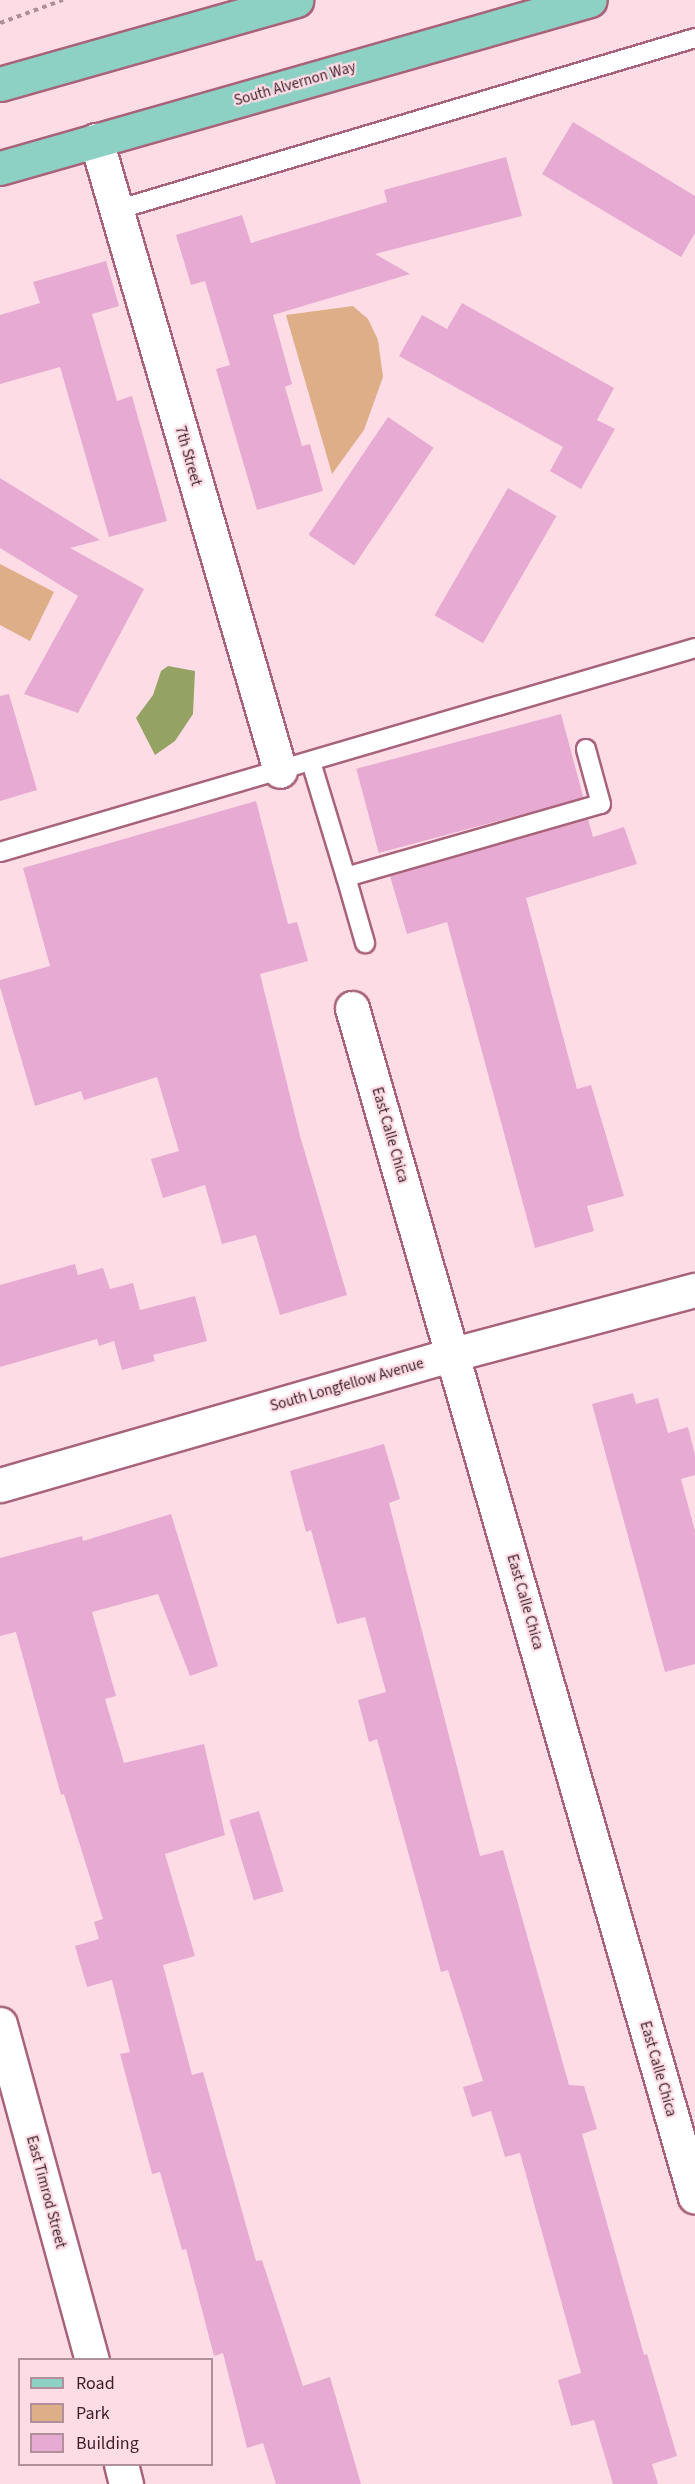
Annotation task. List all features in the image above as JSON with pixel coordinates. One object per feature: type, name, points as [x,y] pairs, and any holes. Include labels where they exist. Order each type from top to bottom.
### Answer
[{"type":"main road","points":[[0,84],[296,0]]},
{"type":"main road","name":"South Alvernon Way","points":[[0,168],[590,0]]},
{"type":"street","name":"7th Street","points":[[96,140],[280,771]]},
{"type":"street","name":"East Calle Chica","points":[[352,1008],[454,1354],[695,2197]]},
{"type":"street","name":"South Longfellow Avenue","points":[[0,1485],[454,1354],[695,1290]]},
{"type":"street","name":"East Timrod Street","points":[[0,2024],[91,2358]]},
{"type":"street","points":[[122,2466],[126,2484]]},
{"type":"lane","points":[[116,210],[695,38]]},
{"type":"lane","points":[[0,852],[695,648]]},
{"type":"lane","points":[[346,877],[601,804],[585,749]]},
{"type":"lane","points":[[311,762],[365,943]]},
{"type":"path","points":[[0,23],[63,0]]},
{"type":"green space","points":[[353,306],[368,319],[378,340],[383,377],[364,430],[332,474],[286,315]]},
{"type":"green space","points":[[0,564],[54,592],[30,641],[0,625]]},
{"type":"shaded area","points":[[168,666],[195,671],[193,714],[175,741],[155,755],[136,718],[153,695],[161,671]]},
{"type":"building","points":[[573,122],[695,196],[695,233],[681,257],[542,174]]},
{"type":"building","points":[[506,157],[522,216],[375,254],[410,274],[273,315],[292,384],[285,387],[302,446],[310,444],[323,491],[257,510],[216,369],[230,365],[205,281],[191,285],[176,235],[242,215],[251,243],[387,202],[384,190]]},
{"type":"building","points":[[106,261],[119,306],[92,314],[117,401],[132,396],[167,521],[109,537],[60,367],[0,384],[0,315],[40,303],[33,282]]},
{"type":"building","points":[[462,303],[614,388],[597,420],[615,429],[581,489],[550,471],[563,447],[399,356],[422,315],[447,329]]},
{"type":"building","points":[[388,417],[434,448],[354,565],[309,535]]},
{"type":"building","points":[[0,478],[100,540],[70,548],[144,589],[78,713],[24,694],[78,596],[0,548]]},
{"type":"building","points":[[508,488],[556,516],[483,643],[435,615]]},
{"type":"building","points":[[9,694],[37,790],[0,801],[0,696]]},
{"type":"building","points":[[561,714],[584,798],[379,853],[356,769]]},
{"type":"building","points":[[256,801],[288,924],[297,922],[308,961],[260,974],[300,1136],[347,1295],[280,1315],[256,1235],[222,1244],[205,1185],[163,1198],[151,1159],[179,1151],[157,1077],[84,1100],[81,1091],[35,1106],[0,987],[0,980],[50,966],[23,868]]},
{"type":"building","points":[[588,819],[593,837],[624,827],[637,864],[526,898],[577,1089],[591,1085],[624,1196],[587,1206],[594,1231],[535,1248],[447,922],[407,934],[390,876]]},
{"type":"building","points":[[75,1264],[78,1275],[103,1268],[110,1289],[133,1283],[140,1310],[195,1296],[207,1341],[153,1355],[155,1361],[122,1370],[114,1341],[99,1346],[97,1339],[0,1367],[0,1285]]},
{"type":"building","points":[[633,1393],[636,1404],[658,1398],[668,1433],[688,1427],[695,1455],[695,1475],[681,1479],[695,1531],[695,1664],[665,1672],[592,1404]]},
{"type":"building","points":[[384,1444],[400,1499],[389,1503],[480,1856],[503,1850],[569,2085],[584,2086],[597,2129],[582,2134],[644,2355],[647,2354],[677,2456],[652,2464],[658,2484],[613,2484],[594,2420],[571,2426],[558,2380],[581,2373],[520,2153],[505,2157],[491,2111],[472,2117],[463,2087],[483,2081],[448,1970],[441,1972],[377,1739],[369,1742],[358,1700],[386,1692],[365,1617],[337,1624],[311,1530],[306,1532],[290,1471]]},
{"type":"building","points":[[171,1514],[218,1666],[190,1676],[158,1594],[92,1612],[116,1696],[105,1699],[124,1763],[204,1744],[225,1835],[165,1854],[195,1956],[163,1965],[192,2075],[203,2072],[256,2261],[262,2260],[303,2386],[330,2377],[361,2484],[276,2484],[263,2443],[247,2448],[223,2353],[214,2356],[186,2249],[182,2250],[160,2172],[152,2174],[120,2054],[130,2052],[112,1980],[87,1987],[75,1946],[99,1939],[94,1922],[103,1919],[64,1794],[61,1795],[16,1632],[0,1636],[0,1558],[82,1536],[83,1541]]},
{"type":"building","points":[[259,1811],[284,1891],[254,1900],[229,1820]]}]
